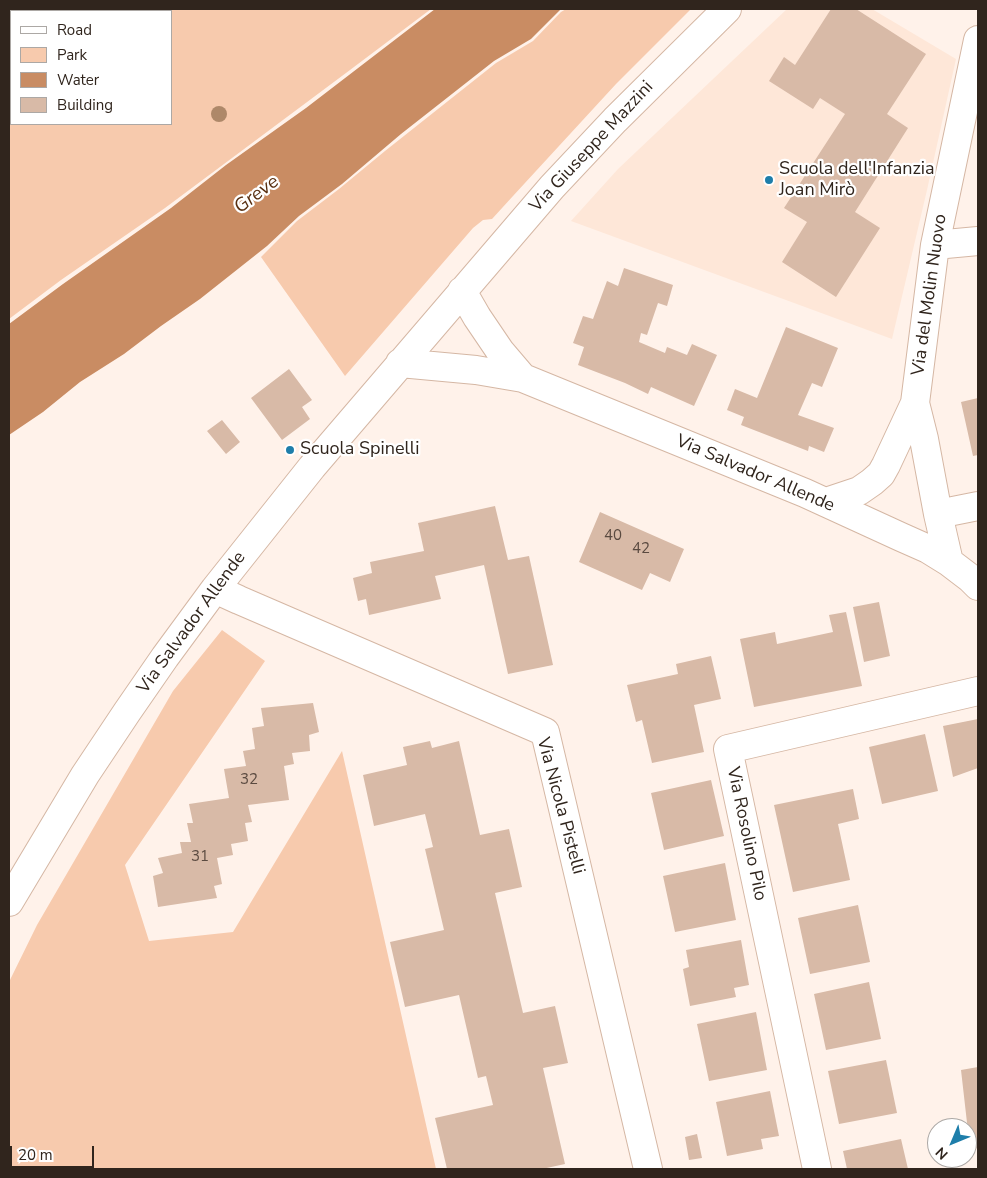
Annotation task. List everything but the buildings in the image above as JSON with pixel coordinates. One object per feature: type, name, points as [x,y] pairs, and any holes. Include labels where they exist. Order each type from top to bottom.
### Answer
[{"type":"street","name":"Via Giuseppe Mazzini","points":[[462,292],[552,187],[615,120],[727,9]]},
{"type":"street","name":"Via del Molin Nuovo","points":[[826,502],[859,491],[880,474],[886,466],[915,403],[935,245],[978,40]]},
{"type":"street","points":[[935,245],[978,241]]},
{"type":"street","name":"Via Salvador Allende","points":[[9,902],[86,775],[127,712],[215,589],[312,467],[462,292],[500,351],[523,378]]},
{"type":"street","name":"Via Salvador Allende","points":[[400,363],[476,370],[523,378],[826,502],[928,550],[948,562],[978,586]]},
{"type":"street","name":"Via del Molin Nuovo","points":[[915,403],[948,562]]},
{"type":"street","points":[[938,514],[978,506]]},
{"type":"street","name":"Via Nicola Pistelli","points":[[215,589],[544,732],[648,1169]]},
{"type":"street","name":"Via Rosolino Pilo","points":[[817,1169],[728,749],[978,691]]},
{"type":"shaded area","name":"Scuola dell'Infanzia Joan Mirò","points":[[787,9],[872,9],[956,59],[892,339],[571,221],[618,169]]},
{"type":"green space","points":[[9,9],[431,9],[165,208],[61,280],[9,319]]},
{"type":"green space","points":[[566,9],[691,9],[616,84],[492,219],[483,220],[473,228],[345,376],[261,257],[297,221],[496,63],[533,41]]},
{"type":"green space","points":[[222,630],[265,661],[125,865],[149,941],[233,932],[342,751],[436,1169],[35,1169],[33,1166],[9,1169],[9,982],[37,925],[173,691]]},
{"type":"water","name":"Greve","points":[[435,9],[561,9],[531,39],[494,61],[401,134],[342,184],[299,216],[267,246],[200,299],[124,354],[80,382],[43,412],[9,435],[9,324],[171,208]]},
{"type":"place","name":"Scuola dell'Infanzia Joan Mirò","points":[[769,180]]},
{"type":"place","name":"Scuola Spinelli","points":[[290,450]]}]
